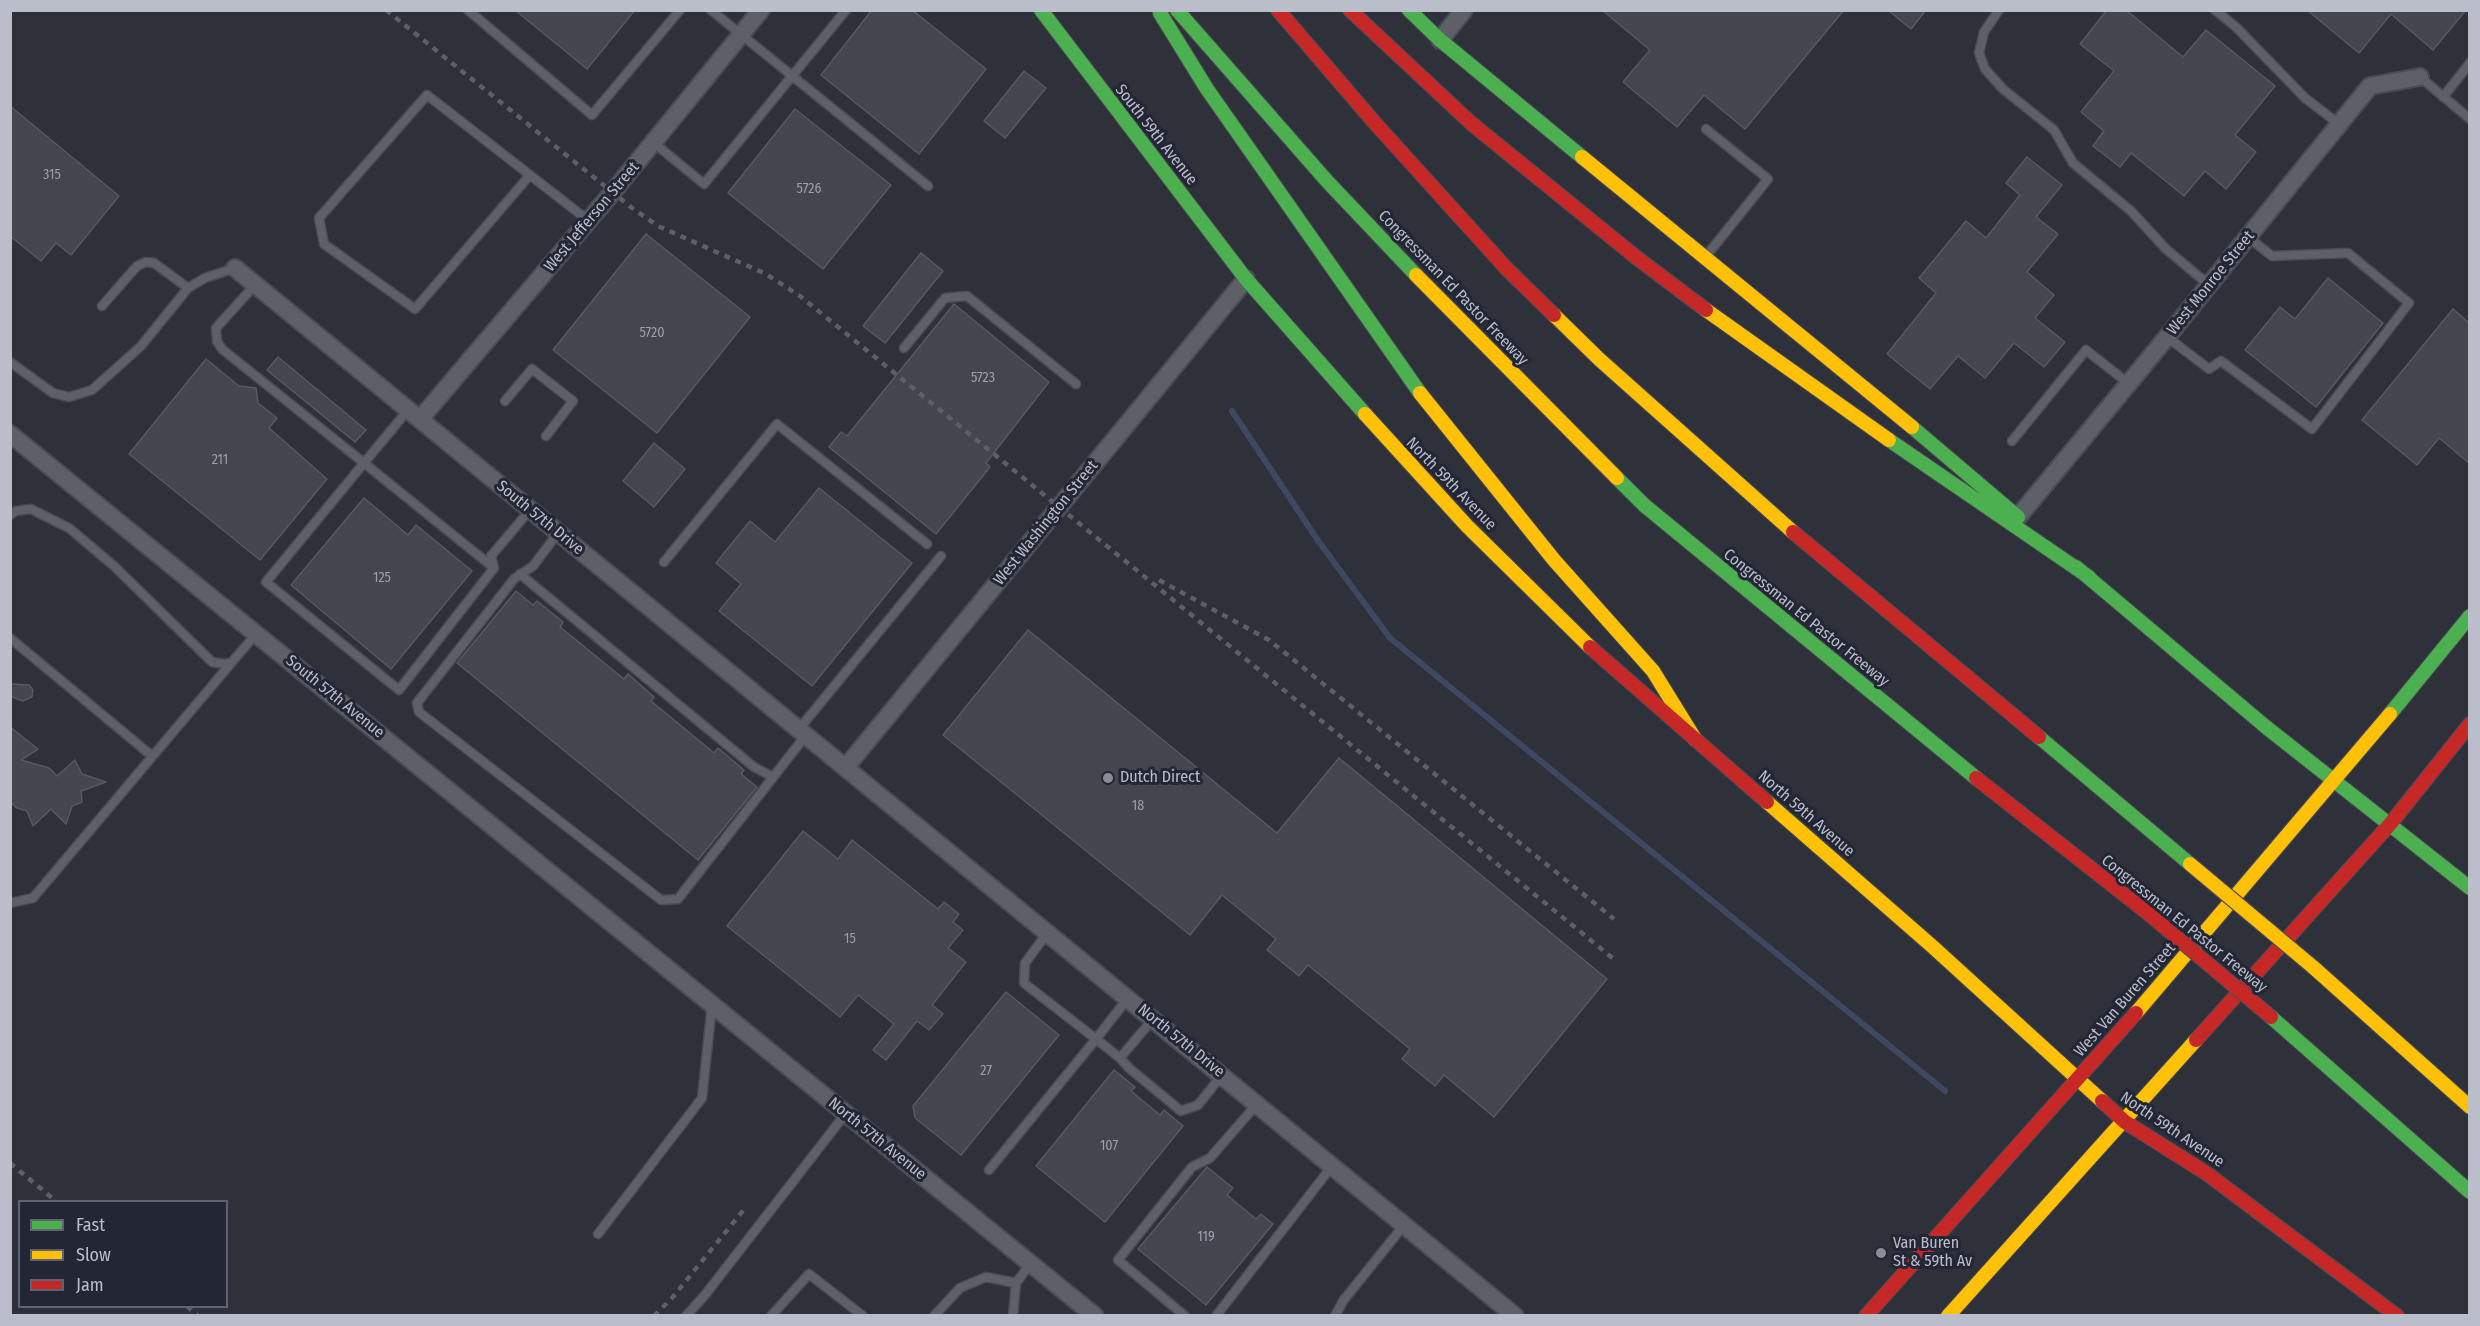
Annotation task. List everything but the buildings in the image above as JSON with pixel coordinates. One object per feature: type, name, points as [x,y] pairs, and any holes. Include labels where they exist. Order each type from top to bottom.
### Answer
[{"type":"main road","name":"South 59th Avenue","points":[[1041,10],[1246,279]]},
{"type":"main road","points":[[1159,10],[1207,89],[1412,382],[1547,552],[1653,671],[1695,739]]},
{"type":"main road","name":"Congressman Ed Pastor Freeway","points":[[1178,10],[1326,180],[1460,321],[1644,505],[1947,756],[2149,914],[2271,1017],[2469,1192]]},
{"type":"main road","points":[[1278,10],[1374,122],[1506,268],[1599,359],[1794,533],[2313,967],[2469,1107]]},
{"type":"main road","points":[[1350,10],[1472,124],[1637,258],[1955,487],[2089,577]]},
{"type":"main road","points":[[1408,10],[1440,40],[1973,477],[2266,727],[2391,823],[2469,888]]},
{"type":"main road","name":"North 59th Avenue","points":[[1246,279],[1396,450],[1467,526],[1580,638],[1933,947],[2125,1122],[2206,1173],[2397,1316]]},
{"type":"main road","name":"West Van Buren Street","points":[[1866,1316],[2078,1080],[2337,781],[2469,616]]},
{"type":"main road","points":[[1948,1316],[2125,1122],[2391,823],[2469,724]]},
{"type":"street","name":"West Jefferson Street","points":[[414,414],[589,221],[761,10]]},
{"type":"street","points":[[1440,40],[1464,10]]},
{"type":"street","name":"West Monroe Street","points":[[2018,517],[2168,337],[2370,86],[2420,77]]},
{"type":"street","name":"South 57th Drive","points":[[235,268],[846,767]]},
{"type":"street","name":"West Washington Street","points":[[846,767],[1246,279]]},
{"type":"street","name":"South 57th Avenue","points":[[12,438],[257,634],[658,961]]},
{"type":"street","name":"North 57th Drive","points":[[846,767],[1515,1316]]},
{"type":"street","name":"North 57th Avenue","points":[[658,961],[1095,1316]]},
{"type":"lane","points":[[468,10],[592,115],[680,10]]},
{"type":"lane","points":[[711,10],[928,186]]},
{"type":"lane","points":[[654,144],[704,184],[846,10]]},
{"type":"lane","points":[[1999,10],[1984,32],[1979,53],[1985,69],[2003,89],[2054,130],[2073,163],[2131,211],[2166,249],[2209,285]]},
{"type":"lane","points":[[2215,10],[2236,27],[2305,98],[2339,124]]},
{"type":"lane","points":[[2444,97],[2469,63]]},
{"type":"lane","points":[[2420,77],[2469,119]]},
{"type":"lane","points":[[530,175],[415,309],[324,244],[319,218],[427,95],[530,175],[589,221]]},
{"type":"lane","points":[[1705,258],[1768,179],[1706,129]]},
{"type":"lane","points":[[2168,337],[2209,369],[2221,361],[2312,429],[2409,303],[2348,253],[2272,255],[2248,237]]},
{"type":"lane","points":[[102,306],[137,266],[146,262],[154,263],[188,288]]},
{"type":"lane","points":[[10,362],[53,393],[69,397],[92,390],[141,346],[188,288],[205,278],[235,268]]},
{"type":"lane","points":[[255,285],[216,328],[217,341],[494,568]]},
{"type":"lane","points":[[904,348],[945,298],[967,296],[1076,384]]},
{"type":"lane","points":[[2012,441],[2086,350],[2128,383]]},
{"type":"lane","points":[[505,401],[532,369],[573,401],[546,436]]},
{"type":"lane","points":[[414,414],[364,463],[266,582],[399,690],[494,568]]},
{"type":"lane","points":[[664,562],[777,424],[927,544]]},
{"type":"lane","points":[[10,515],[16,511],[31,509],[69,528],[172,620],[212,662],[225,664],[232,662]]},
{"type":"lane","points":[[494,568],[491,556],[530,510]]},
{"type":"lane","points":[[558,533],[533,566],[514,579],[417,703],[419,712],[661,900],[678,899],[773,777],[803,732],[941,556]]},
{"type":"lane","points":[[520,574],[754,767],[773,777]]},
{"type":"lane","points":[[10,903],[33,898],[257,634]]},
{"type":"lane","points":[[10,638],[152,756]]},
{"type":"lane","points":[[1048,932],[1025,963],[1024,983],[1120,1058],[1181,1111],[1198,1105],[1222,1075]]},
{"type":"lane","points":[[989,1170],[1128,998]]},
{"type":"lane","points":[[598,1234],[702,1098],[712,1004]]},
{"type":"lane","points":[[1120,1058],[1153,1018]]},
{"type":"lane","points":[[1185,1316],[1118,1260],[1192,1167],[1210,1158],[1257,1104]]},
{"type":"lane","points":[[686,1316],[705,1295],[846,1113]]},
{"type":"lane","points":[[1216,1316],[1332,1166]]},
{"type":"lane","points":[[1335,1316],[1343,1301],[1404,1225]]},
{"type":"lane","points":[[1013,1316],[1016,1283],[1031,1263]]},
{"type":"lane","points":[[771,1316],[809,1274],[863,1316]]},
{"type":"lane","points":[[934,1316],[960,1288],[986,1277],[1016,1283]]},
{"type":"waterway","points":[[1232,411],[1319,542],[1390,638],[1945,1091]]},
{"type":"railway","points":[[386,10],[632,208],[658,226],[766,274],[800,296],[1615,960]]},
{"type":"railway","points":[[1159,580],[1269,640],[1614,919]]},
{"type":"railway","points":[[10,1163],[55,1200]]},
{"type":"railway","points":[[654,1316],[672,1298],[746,1207]]},
{"type":"railway","points":[[189,1308],[198,1316]]},
{"type":"traffic: fast","points":[[1041,10],[1246,279],[1365,414]]},
{"type":"traffic: fast","points":[[1177,10],[1326,180],[1416,275]]},
{"type":"traffic: fast","points":[[1409,10],[1440,40],[1582,157]]},
{"type":"traffic: fast","points":[[1160,13],[1207,89],[1420,393]]},
{"type":"traffic: fast","points":[[1912,427],[2018,517]]},
{"type":"traffic: fast","points":[[1889,440],[2089,577]]},
{"type":"traffic: fast","points":[[1617,478],[1644,505],[1976,778]]},
{"type":"traffic: fast","points":[[2076,567],[2266,727],[2470,888]]},
{"type":"traffic: fast","points":[[2390,714],[2470,616]]},
{"type":"traffic: fast","points":[[2039,737],[2190,864]]},
{"type":"traffic: fast","points":[[2271,1017],[2470,1192]]},
{"type":"traffic: slow","points":[[1582,157],[1912,427]]},
{"type":"traffic: slow","points":[[1416,275],[1617,478]]},
{"type":"traffic: slow","points":[[1706,310],[1889,440]]},
{"type":"traffic: slow","points":[[1554,315],[1599,359],[1793,532]]},
{"type":"traffic: slow","points":[[1420,393],[1554,560],[1653,671],[1695,739]]},
{"type":"traffic: slow","points":[[1365,414],[1467,526],[1590,647]]},
{"type":"traffic: slow","points":[[2136,1013],[2390,714]]},
{"type":"traffic: slow","points":[[1767,802],[1933,947],[2102,1101]]},
{"type":"traffic: slow","points":[[2190,864],[2313,967]]},
{"type":"traffic: slow","points":[[2313,967],[2470,1107]]},
{"type":"traffic: slow","points":[[1948,1316],[2196,1040]]},
{"type":"traffic: jam","points":[[1278,10],[1374,122],[1506,268],[1554,315]]},
{"type":"traffic: jam","points":[[1350,10],[1472,124],[1637,258],[1706,310]]},
{"type":"traffic: jam","points":[[1793,532],[2039,737]]},
{"type":"traffic: jam","points":[[1590,647],[1767,802]]},
{"type":"traffic: jam","points":[[2196,1040],[2391,823],[2470,724]]},
{"type":"traffic: jam","points":[[1976,778],[2149,914]]},
{"type":"traffic: jam","points":[[2149,914],[2271,1017]]},
{"type":"traffic: jam","points":[[1866,1316],[2136,1013]]},
{"type":"traffic: jam","points":[[2102,1101],[2125,1122],[2206,1173],[2397,1316]]},
{"type":"place","name":"Dutch Direct","points":[[1108,778]]},
{"type":"place","name":"Van Buren St & 59th Av","points":[[1881,1253]]}]
